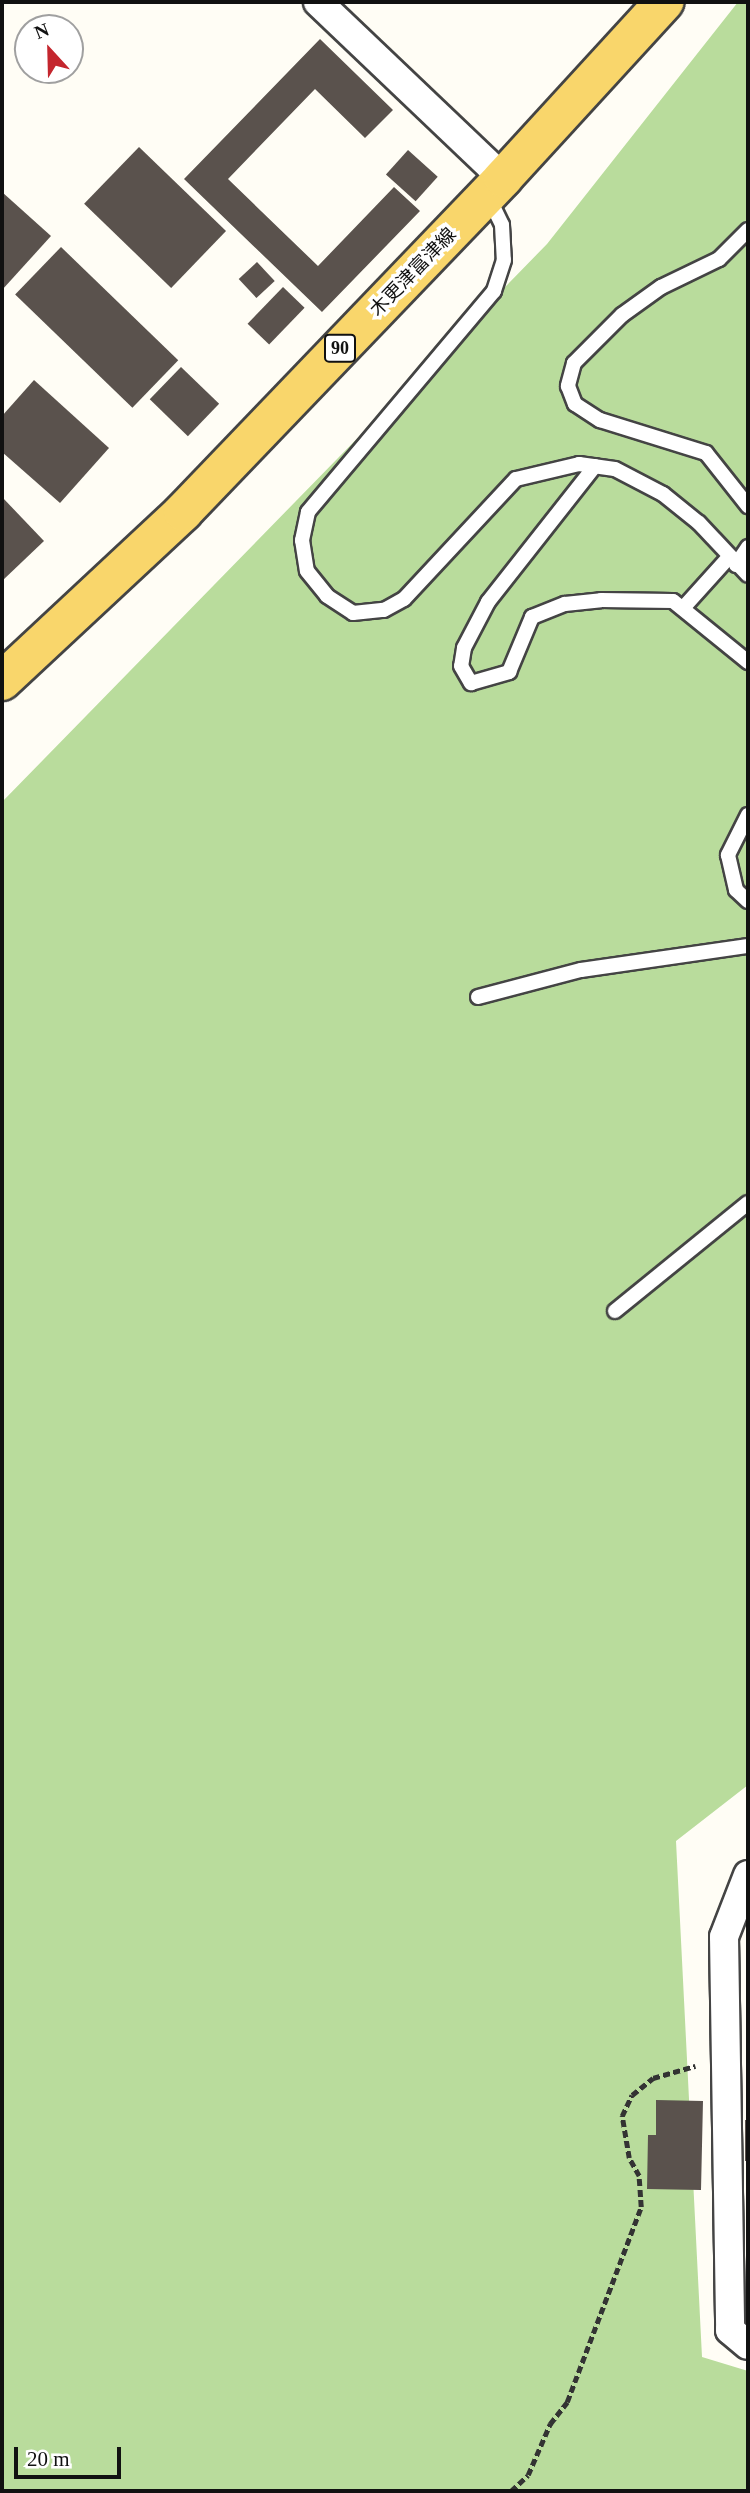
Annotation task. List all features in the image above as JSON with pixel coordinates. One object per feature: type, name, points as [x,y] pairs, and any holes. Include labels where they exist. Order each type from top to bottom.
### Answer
[{"type":"main road","name":"木更津富津線","points":[[2,681],[183,512],[495,186],[664,2]]},
{"type":"street","points":[[318,2],[495,186]]},
{"type":"street","points":[[748,1875],[724,1937],[726,2056],[738,2184],[730,2330],[748,2345]]},
{"type":"lane","points":[[495,186],[502,225],[504,261],[494,291],[308,512],[302,540],[307,571],[327,596],[353,613],[384,610],[404,599],[516,479],[547,468],[595,466],[615,469],[663,494],[699,523],[748,575]]},
{"type":"lane","points":[[748,230],[719,259],[661,287],[622,315],[574,363],[568,386],[575,404],[610,425],[706,453],[748,506]]},
{"type":"lane","points":[[595,466],[488,602],[464,648],[461,666],[465,676],[471,683],[509,672],[517,662],[532,617],[565,604],[645,599],[673,601],[684,607],[748,662]]},
{"type":"lane","points":[[684,607],[748,547]]},
{"type":"lane","points":[[748,815],[728,855],[736,890],[748,901]]},
{"type":"lane","points":[[478,997],[581,971],[748,946]]},
{"type":"lane","points":[[615,1311],[748,1203]]},
{"type":"path","points":[[511,2491],[528,2475],[550,2424],[566,2402],[640,2207],[639,2176],[624,2137],[622,2116],[632,2095],[653,2078],[726,2056]]},
{"type":"green space","points":[[738,2],[748,2],[748,1785],[676,1841],[702,2357],[748,2371],[748,2491],[2,2491],[2,802],[547,244]]},
{"type":"building","points":[[320,39],[393,110],[365,138],[315,89],[228,179],[318,266],[394,187],[420,211],[322,312],[184,179]]},
{"type":"building","points":[[139,147],[226,231],[171,288],[84,204]]},
{"type":"building","points":[[408,150],[438,177],[416,201],[386,175]]},
{"type":"building","points":[[2,192],[51,236],[2,290]]},
{"type":"building","points":[[61,247],[178,360],[132,408],[15,294]]},
{"type":"building","points":[[257,262],[275,281],[256,298],[239,279]]},
{"type":"building","points":[[283,287],[305,308],[269,345],[248,324]]},
{"type":"building","points":[[181,367],[219,404],[188,436],[150,399]]},
{"type":"building","points":[[34,380],[109,448],[60,503],[2,452],[2,416]]},
{"type":"building","points":[[2,497],[44,541],[2,581]]},
{"type":"building","points":[[656,2100],[703,2101],[701,2190],[647,2189],[648,2135],[656,2135]]},
{"type":"building","points":[[745,2120],[748,2120],[748,2161],[745,2161]]}]
